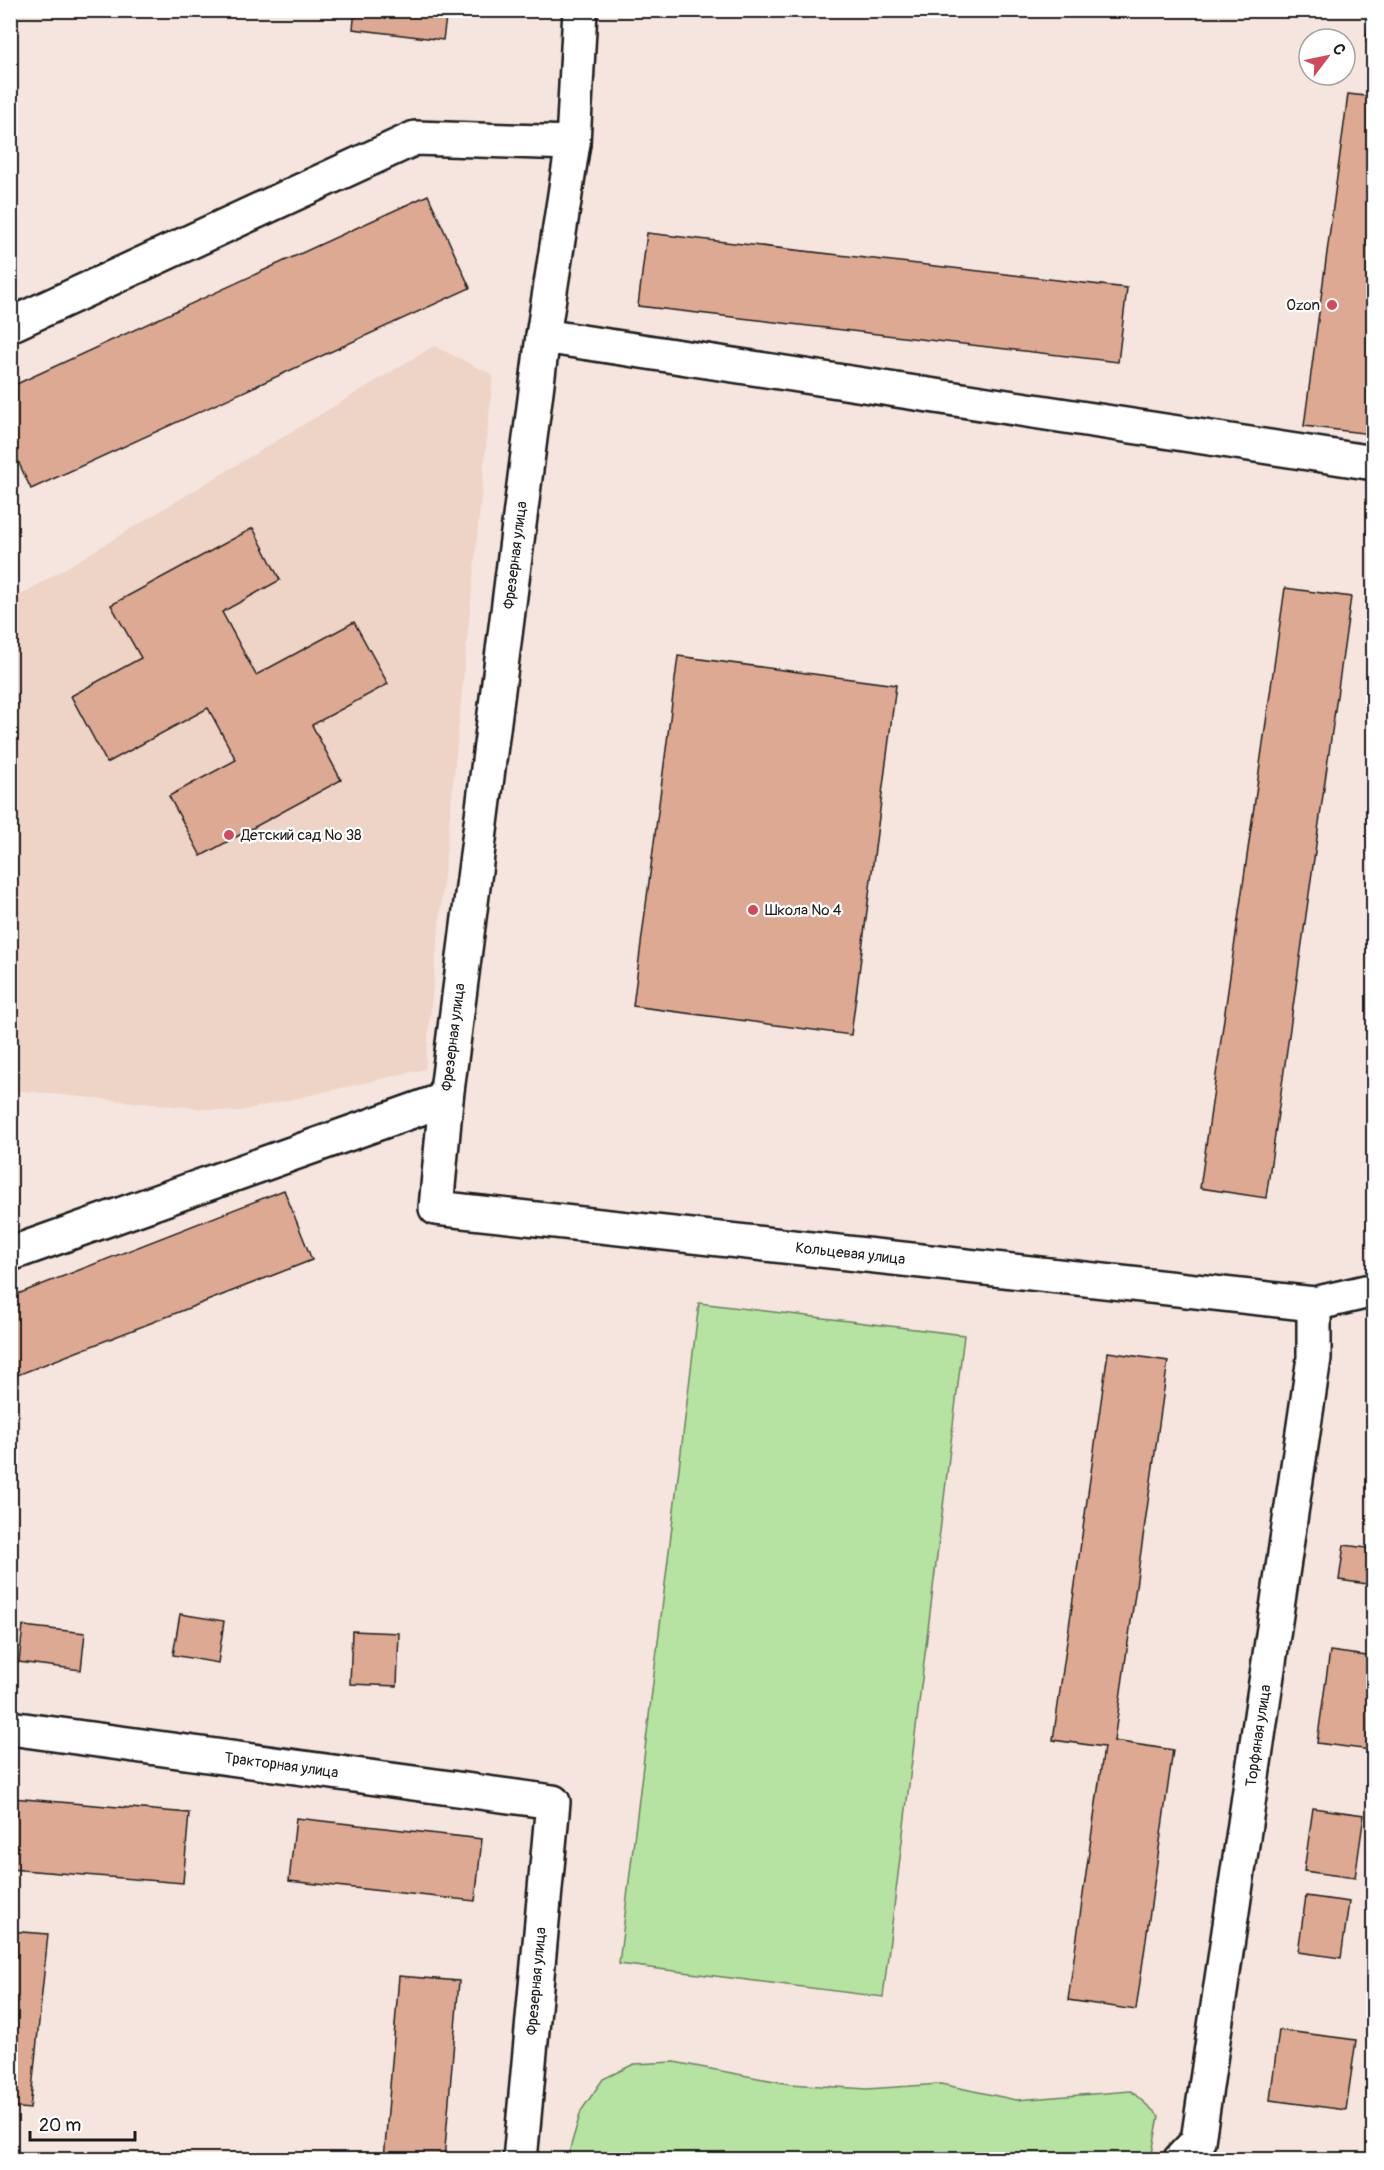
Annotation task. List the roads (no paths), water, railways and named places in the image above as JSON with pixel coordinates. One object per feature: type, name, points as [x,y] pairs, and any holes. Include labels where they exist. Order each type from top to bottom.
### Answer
[{"type":"street","name":"Фрезерная улица","points":[[446,1099],[543,336],[573,143],[580,10]]},
{"type":"street","points":[[10,325],[415,138],[573,143]]},
{"type":"street","points":[[543,336],[1374,463]]},
{"type":"street","points":[[10,1254],[446,1099]]},
{"type":"street","name":"Кольцевая улица","points":[[446,1099],[436,1208],[1314,1304],[1374,1290]]},
{"type":"street","name":"Торфяная улица","points":[[1180,2160],[1198,2141],[1312,1370],[1314,1304]]},
{"type":"street","name":"Тракторная улица","points":[[10,1728],[552,1802]]},
{"type":"street","name":"Фрезерная улица","points":[[520,2160],[552,1802]]},
{"type":"place","name":"Ozon","points":[[1332,305]]},
{"type":"place","name":"Детский сад № 38","points":[[229,835]]},
{"type":"place","name":"Школа № 4","points":[[753,910]]}]
